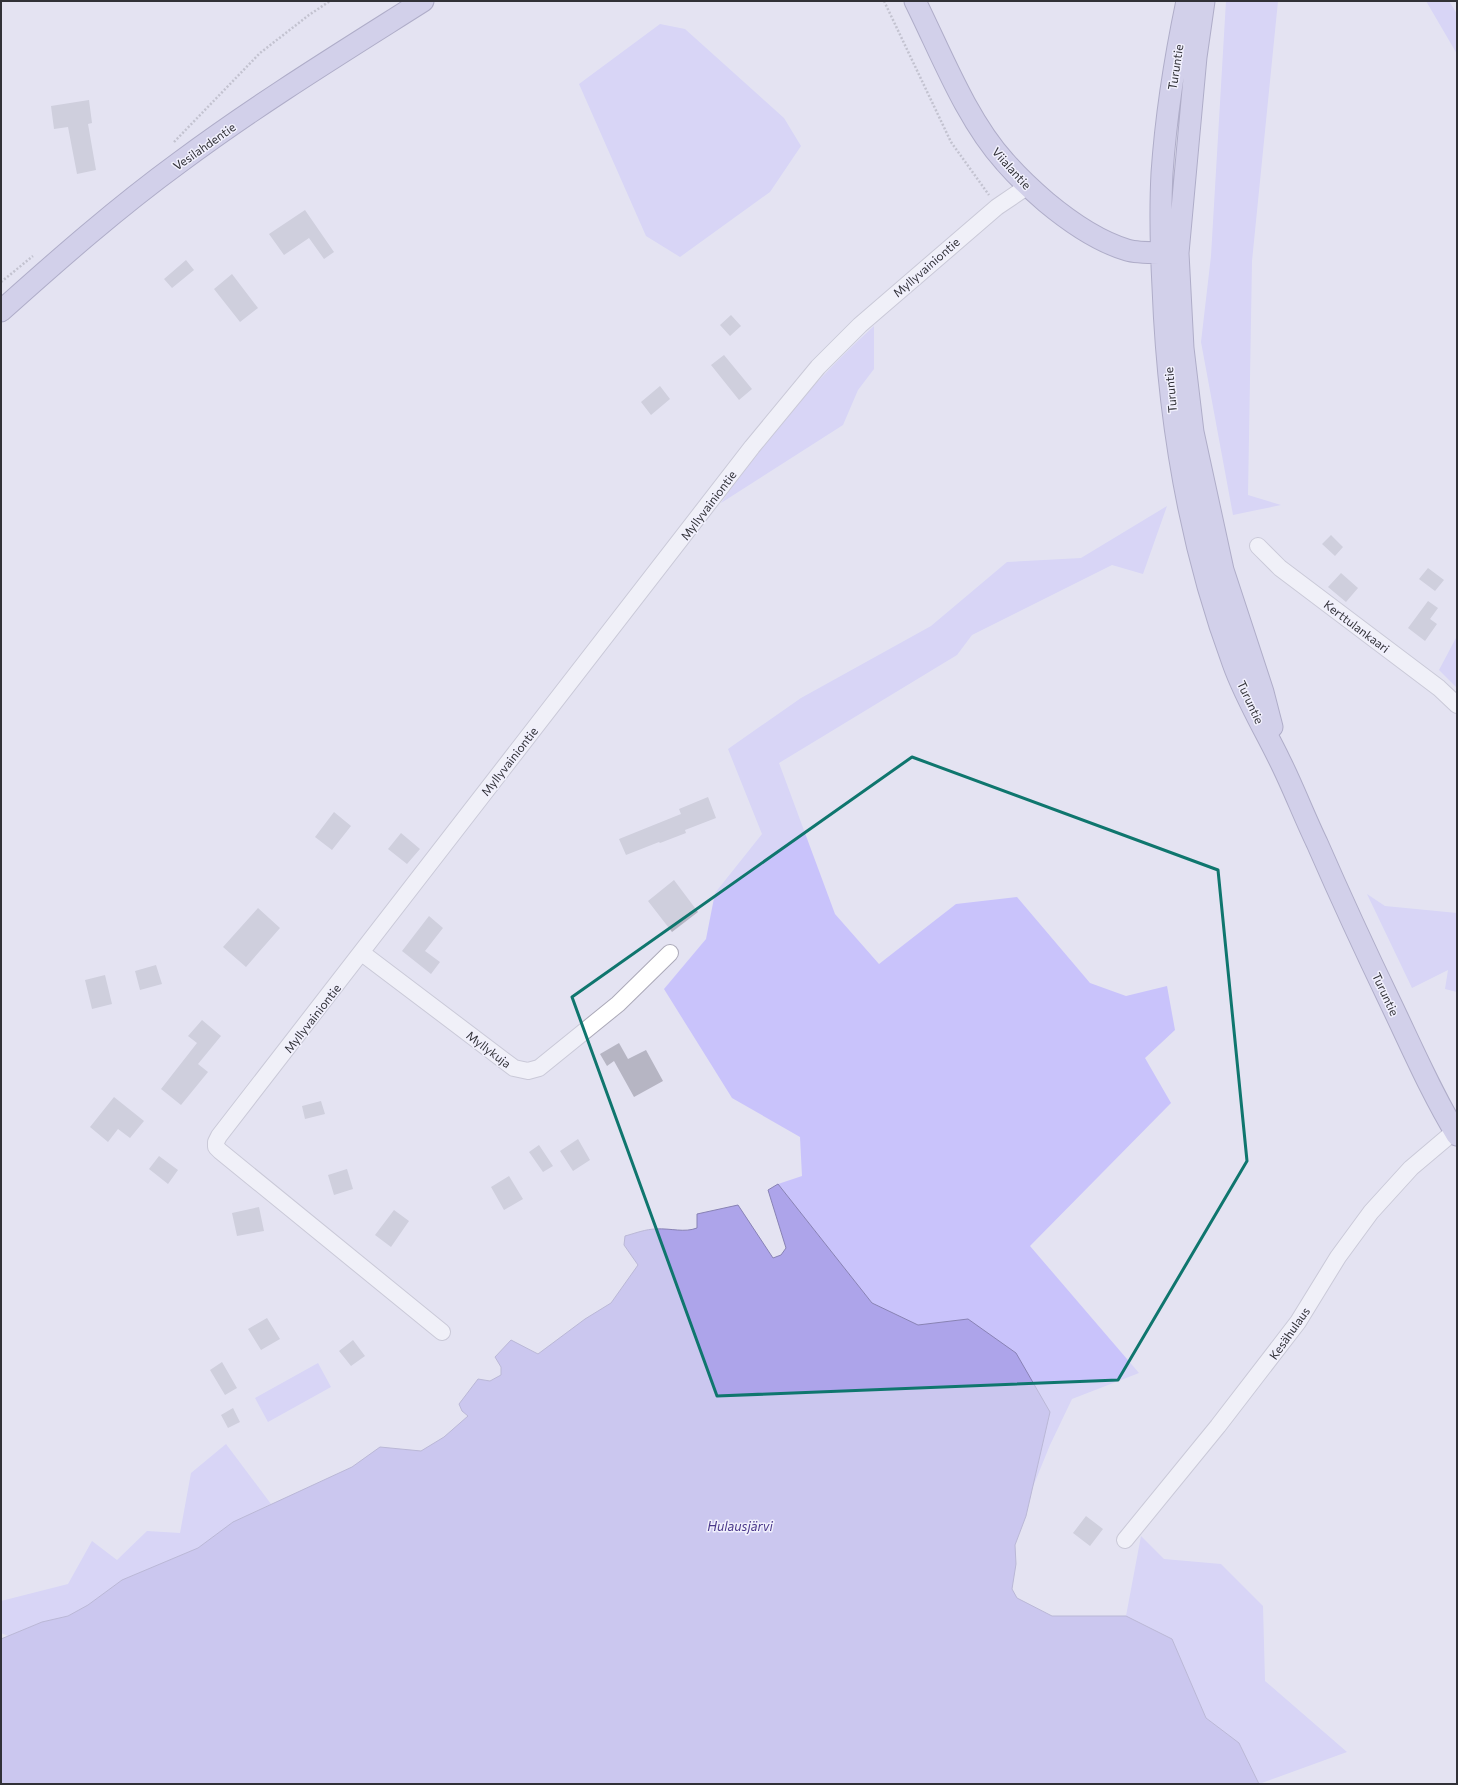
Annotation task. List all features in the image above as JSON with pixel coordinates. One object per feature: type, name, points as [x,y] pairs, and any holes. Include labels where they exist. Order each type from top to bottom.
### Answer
[{"type":"main road","name":"Vesilahdentie","points":[[1,311],[70,250],[180,162],[306,75],[423,1]]},
{"type":"main road","name":"Viialantie","points":[[915,1],[965,103],[987,139],[1004,162],[1028,186],[1074,225],[1098,237],[1128,250],[1170,252]]},
{"type":"main road","name":"Turuntie","points":[[1170,252],[1162,173],[1173,74],[1188,1]]},
{"type":"main road","name":"Turuntie","points":[[1204,1],[1170,252],[1165,336],[1173,423],[1184,493],[1194,536],[1233,665],[1281,762],[1340,895],[1426,1080],[1456,1132]]},
{"type":"street","name":"Myllyvainiontie","points":[[442,1332],[242,1171],[216,1147],[216,1142],[219,1136],[752,447],[818,367],[860,325],[997,207],[1028,186]]},
{"type":"street","name":"Kerttulankaari","points":[[1258,546],[1280,568],[1439,688],[1457,705]]},
{"type":"street","name":"Myllykuja","points":[[362,953],[514,1068],[528,1072],[539,1068],[618,1004],[670,953]]},
{"type":"street","name":"Kesähulaus","points":[[1125,1540],[1218,1426],[1298,1322],[1338,1257],[1371,1212],[1411,1168],[1456,1132]]},
{"type":"path","points":[[168,147],[180,137],[231,81],[260,53],[309,15],[330,1]]},
{"type":"path","points":[[884,1],[951,142],[997,207]]},
{"type":"path","points":[[1,282],[38,252]]},
{"type":"highlighted area","points":[[912,757],[1218,870],[1247,1161],[1118,1380],[717,1396],[572,997]]},
{"type":"shaded area","points":[[1226,1],[1278,1],[1252,261],[1248,495],[1281,505],[1233,515],[1201,342],[1211,256]]},
{"type":"shaded area","points":[[1426,1],[1449,1],[1457,14],[1457,54]]},
{"type":"shaded area","points":[[660,24],[685,29],[784,118],[801,146],[770,192],[680,257],[646,236],[579,84]]},
{"type":"shaded area","points":[[874,326],[874,369],[858,390],[843,425],[721,503],[738,478],[792,410],[852,346]]},
{"type":"shaded area","points":[[1167,506],[1143,574],[1112,565],[972,635],[957,655],[779,763],[835,914],[879,964],[956,904],[1017,897],[1090,983],[1126,996],[1167,986],[1175,1030],[1145,1058],[1171,1103],[1030,1246],[1139,1373],[1072,1399],[1050,1445],[1030,1494],[1050,1412],[968,1319],[918,1325],[872,1303],[778,1184],[802,1176],[800,1137],[732,1098],[664,989],[706,939],[715,893],[762,834],[728,749],[801,698],[931,626],[1007,562],[1081,558]]},
{"type":"shaded area","points":[[1457,636],[1457,688],[1439,670]]},
{"type":"shaded area","points":[[1367,894],[1385,906],[1457,913],[1457,992],[1445,989],[1448,970],[1412,988]]},
{"type":"shaded area","points":[[318,1363],[331,1387],[268,1422],[255,1398]]},
{"type":"shaded area","points":[[226,1444],[271,1504],[233,1522],[198,1548],[122,1580],[88,1605],[68,1616],[42,1622],[8,1636],[1,1633],[1,1601],[68,1584],[92,1541],[117,1560],[147,1531],[180,1533],[191,1473]]},
{"type":"shaded area","points":[[1141,1536],[1164,1559],[1221,1564],[1263,1606],[1265,1681],[1347,1752],[1259,1784],[1239,1743],[1206,1718],[1172,1639],[1126,1616]]},
{"type":"water","name":"Hulausjärvi","points":[[778,1184],[872,1303],[918,1325],[968,1319],[1016,1353],[1050,1412],[1026,1516],[1015,1545],[1016,1564],[1012,1589],[1017,1598],[1052,1616],[1126,1616],[1172,1639],[1206,1718],[1239,1743],[1259,1784],[1,1784],[1,1639],[42,1622],[68,1616],[88,1605],[122,1580],[198,1548],[233,1522],[352,1467],[380,1447],[421,1451],[444,1437],[468,1416],[462,1411],[459,1404],[478,1379],[490,1381],[501,1375],[501,1367],[495,1357],[511,1340],[538,1354],[585,1319],[611,1303],[638,1265],[624,1245],[625,1236],[652,1229],[682,1230],[697,1228],[697,1214],[738,1205],[773,1258],[781,1255],[786,1248],[768,1190]]},
{"type":"building","points":[[89,100],[92,123],[88,124],[96,170],[77,174],[68,127],[54,129],[51,106]]},
{"type":"building","points":[[305,210],[334,252],[324,259],[309,238],[284,255],[269,234]]},
{"type":"building","points":[[186,260],[194,270],[172,288],[164,279]]},
{"type":"building","points":[[232,274],[258,308],[240,322],[214,289]]},
{"type":"building","points":[[731,315],[741,326],[730,336],[720,325]]},
{"type":"building","points":[[724,355],[752,389],[739,400],[711,365]]},
{"type":"building","points":[[660,386],[670,399],[651,415],[641,402]]},
{"type":"building","points":[[1331,535],[1343,547],[1335,556],[1322,544]]},
{"type":"building","points":[[1428,568],[1444,580],[1435,591],[1419,579]]},
{"type":"building","points":[[1341,573],[1358,588],[1346,602],[1328,587]]},
{"type":"building","points":[[1428,601],[1438,608],[1430,619],[1437,624],[1425,641],[1408,628]]},
{"type":"building","points":[[708,797],[716,818],[685,830],[686,833],[626,855],[619,839],[681,814],[679,809]]},
{"type":"building","points":[[334,812],[351,826],[332,850],[315,837]]},
{"type":"building","points":[[401,833],[420,849],[407,864],[388,849]]},
{"type":"building","points":[[674,880],[698,912],[672,932],[648,901]]},
{"type":"building","points":[[258,908],[280,928],[246,967],[223,947]]},
{"type":"building","points":[[429,916],[443,928],[425,951],[440,962],[431,974],[402,951]]},
{"type":"building","points":[[156,965],[162,984],[140,990],[135,971]]},
{"type":"building","points":[[105,975],[112,1004],[92,1009],[85,980]]},
{"type":"building","points":[[202,1020],[221,1036],[198,1064],[208,1072],[181,1105],[161,1089],[197,1043],[188,1036]]},
{"type":"building","points":[[619,1043],[628,1059],[646,1050],[663,1081],[634,1097],[614,1061],[607,1066],[600,1054]]},
{"type":"building","points":[[114,1097],[144,1121],[130,1138],[118,1129],[108,1142],[90,1127]]},
{"type":"building","points":[[321,1101],[325,1114],[305,1119],[302,1106]]},
{"type":"building","points":[[578,1139],[590,1160],[573,1171],[560,1151]]},
{"type":"building","points":[[539,1145],[553,1166],[543,1172],[529,1152]]},
{"type":"building","points":[[159,1156],[178,1170],[168,1184],[149,1169]]},
{"type":"building","points":[[347,1169],[353,1189],[334,1195],[328,1175]]},
{"type":"building","points":[[509,1176],[523,1199],[504,1210],[491,1187]]},
{"type":"building","points":[[259,1207],[264,1231],[237,1236],[232,1213]]},
{"type":"building","points":[[394,1210],[409,1221],[391,1247],[375,1235]]},
{"type":"building","points":[[267,1318],[280,1339],[261,1350],[248,1329]]},
{"type":"building","points":[[353,1340],[365,1356],[351,1366],[339,1351]]},
{"type":"building","points":[[222,1362],[237,1388],[225,1395],[210,1370]]},
{"type":"building","points":[[233,1408],[240,1422],[228,1428],[221,1415]]},
{"type":"building","points":[[1086,1516],[1103,1529],[1090,1546],[1073,1533]]}]
